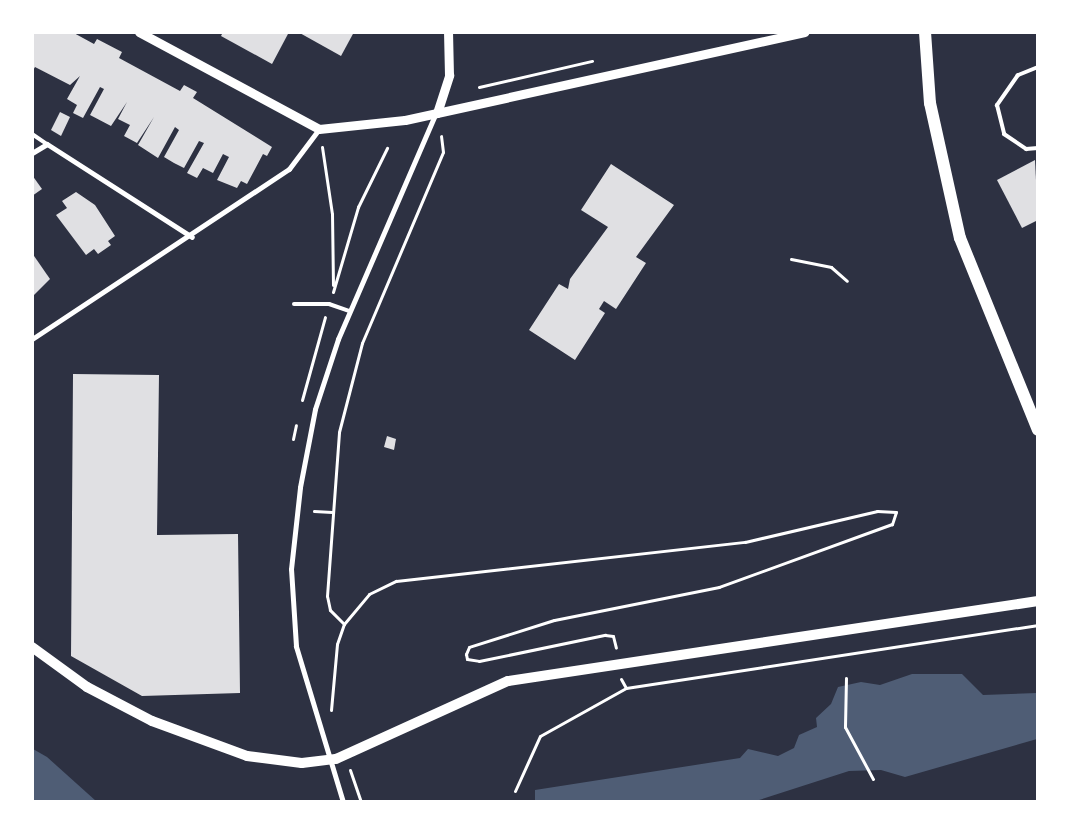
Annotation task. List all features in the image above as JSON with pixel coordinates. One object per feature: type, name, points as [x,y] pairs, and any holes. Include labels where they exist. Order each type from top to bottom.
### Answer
[{"type":"main road","points":[[926,32],[930,103],[947,192],[980,296],[1038,430]]},
{"type":"main road","points":[[32,647],[88,687],[152,721],[247,756],[302,763],[336,759],[508,681],[1038,601]]},
{"type":"street","points":[[139,32],[319,129],[437,113],[804,32]]},
{"type":"street","points":[[343,802],[318,727],[296,646],[291,569],[308,441],[349,311],[437,113],[450,75],[448,32]]},
{"type":"street","points":[[32,339],[192,237],[289,169],[319,129]]},
{"type":"street","points":[[32,153],[47,144],[192,237]]},
{"type":"lane","points":[[1038,67],[1018,74],[997,105],[1004,134],[1026,149],[1038,148]]},
{"type":"lane","points":[[32,134],[47,144]]},
{"type":"lane","points":[[294,304],[329,304],[349,311]]},
{"type":"path","points":[[344,624],[330,610],[327,596],[335,455],[352,373],[443,152],[437,113]]},
{"type":"path","points":[[319,129],[332,214],[333,291],[358,207],[386,148]]},
{"type":"path","points":[[791,259],[831,267],[847,281]]},
{"type":"path","points":[[332,714],[337,644],[344,624],[369,594],[396,581],[745,542],[876,511],[896,512],[892,524],[718,587],[572,616],[469,647],[466,654],[467,659],[479,661],[606,635],[613,636],[616,647]]},
{"type":"path","points":[[314,512],[332,512]]},
{"type":"path","points":[[515,791],[540,736],[626,688],[1038,625]]},
{"type":"path","points":[[620,675],[626,688]]},
{"type":"path","points":[[846,678],[845,727],[873,778]]},
{"type":"water","points":[[912,674],[962,674],[983,695],[1037,693],[1037,739],[905,777],[881,770],[849,771],[756,801],[530,802],[535,801],[535,790],[740,758],[748,749],[778,756],[794,748],[799,735],[817,727],[816,718],[831,704],[838,687],[861,682],[880,685]]},
{"type":"water","points":[[33,749],[47,757],[96,801],[33,801]]},
{"type":"building","points":[[32,32],[72,32],[94,44],[97,39],[122,52],[119,58],[180,91],[184,85],[197,92],[193,98],[272,147],[267,156],[263,154],[247,184],[241,181],[237,188],[217,180],[229,157],[223,154],[213,173],[203,168],[197,178],[187,173],[204,143],[199,141],[184,168],[174,163],[164,157],[179,130],[175,127],[158,158],[138,145],[154,117],[137,143],[124,136],[130,125],[118,119],[127,102],[111,126],[90,115],[104,89],[100,87],[83,118],[73,113],[77,105],[67,99],[80,76],[70,85],[35,67],[32,72]]},
{"type":"building","points":[[223,32],[289,32],[272,64],[221,36]]},
{"type":"building","points":[[298,32],[354,32],[341,56]]},
{"type":"building","points":[[60,112],[70,117],[61,136],[51,130]]},
{"type":"building","points":[[1035,160],[1038,220],[1022,228],[997,180]]},
{"type":"building","points":[[611,164],[674,205],[636,257],[646,263],[616,309],[604,301],[599,309],[605,313],[575,360],[529,330],[559,284],[568,289],[570,279],[608,227],[581,210]]},
{"type":"building","points":[[32,175],[42,189],[32,196]]},
{"type":"building","points":[[76,192],[95,205],[115,236],[108,241],[111,245],[98,254],[94,249],[86,255],[56,215],[67,208],[62,201]]},
{"type":"building","points":[[32,253],[50,279],[32,297]]},
{"type":"building","points":[[73,374],[159,375],[157,535],[238,534],[240,693],[142,696],[71,656]]},
{"type":"building","points":[[387,436],[396,439],[394,450],[384,447]]}]
